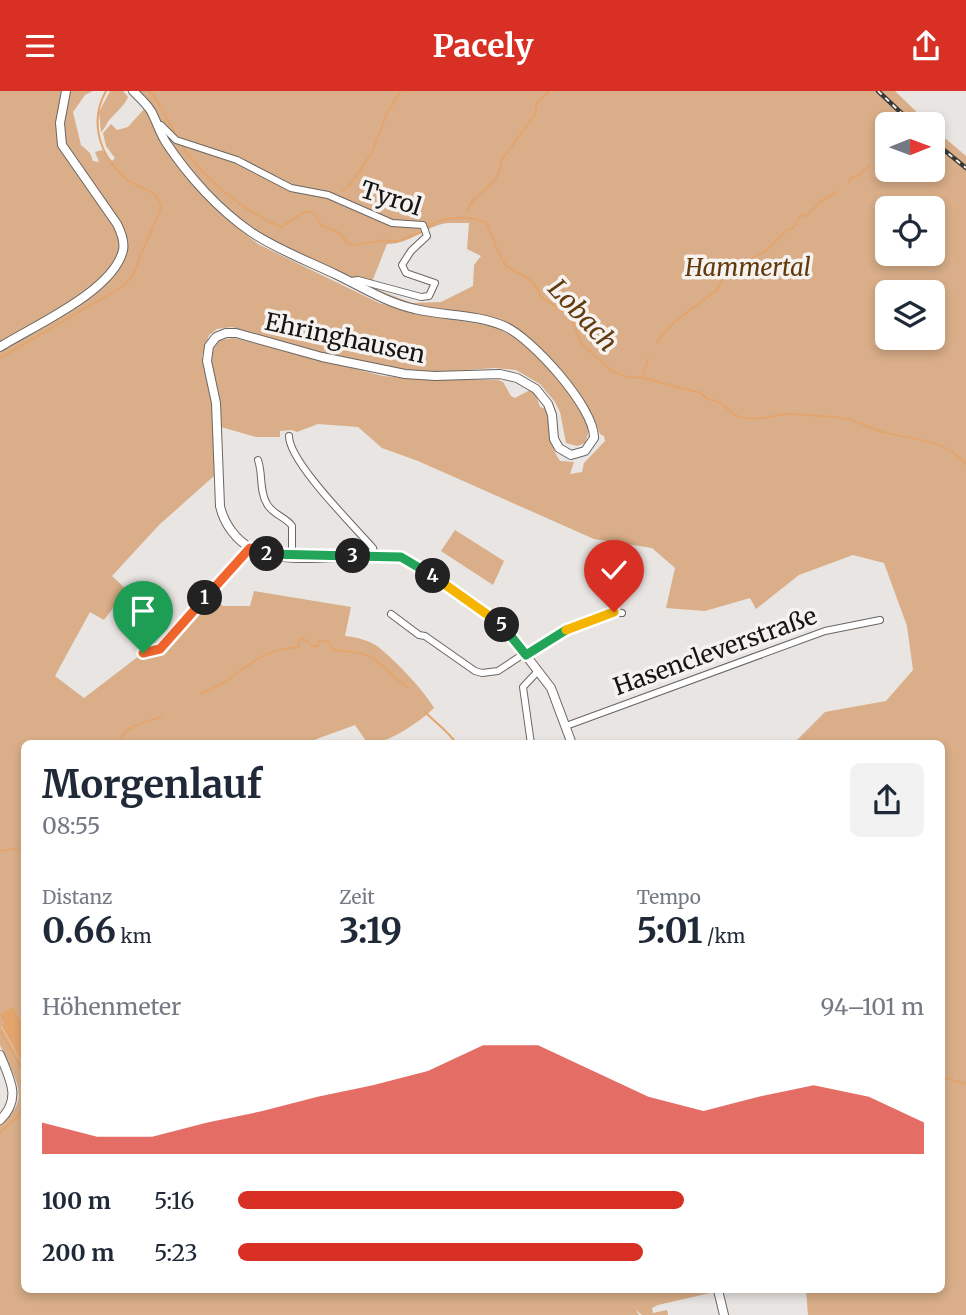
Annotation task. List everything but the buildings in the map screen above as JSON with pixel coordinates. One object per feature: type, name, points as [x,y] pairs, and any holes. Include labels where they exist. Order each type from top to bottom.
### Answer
[{"type":"main road","points":[[0,347],[74,303],[97,286],[114,269],[123,250],[123,237],[117,224],[62,145],[60,117],[66,91]]},
{"type":"main road","name":"Ehringhausen","points":[[133,91],[150,110],[165,142],[179,162],[239,223],[277,247],[409,308],[486,320],[511,329],[581,401],[593,427],[593,442],[587,450],[577,454],[562,450],[555,443],[552,415],[546,400],[532,386],[513,377],[405,374],[305,353],[241,334],[223,334],[211,343],[207,357],[217,409],[218,497],[221,512],[229,527],[250,548]]},
{"type":"main road","points":[[250,548],[267,554],[292,557],[397,556],[413,562],[499,622],[551,688],[571,740]]},
{"type":"main road","points":[[0,1055],[11,1081],[14,1097],[10,1108],[0,1120]]},
{"type":"main road","points":[[719,1293],[724,1315]]},
{"type":"street","name":"Tyrol","points":[[157,125],[161,125],[173,139],[237,160],[291,188],[328,195],[391,223],[423,225],[427,236],[411,251],[402,265],[407,273],[435,283],[429,296],[403,294],[358,280],[349,281]]},
{"type":"street","points":[[289,436],[289,444],[307,472],[373,548],[375,556]]},
{"type":"street","points":[[258,460],[267,504],[292,526],[292,557]]},
{"type":"street","points":[[143,653],[160,649],[250,548]]},
{"type":"street","points":[[391,614],[475,671],[490,673],[572,627],[614,612],[622,613]]},
{"type":"street","name":"Hasencleverstraße","points":[[566,726],[825,631],[880,620]]},
{"type":"street","points":[[530,740],[523,687],[538,671]]},
{"type":"green space","points":[[0,91],[63,91],[57,126],[58,141],[119,233],[121,247],[115,262],[104,276],[88,289],[0,344]]},
{"type":"green space","points":[[69,91],[93,91],[85,95],[73,112],[81,145],[90,153],[93,161],[99,162],[95,152],[102,150],[112,161],[115,158],[106,146],[103,133],[111,124],[117,130],[128,127],[145,108],[159,139],[190,180],[225,218],[258,244],[379,303],[418,314],[493,326],[505,332],[534,354],[564,385],[584,415],[588,431],[585,443],[577,446],[566,443],[560,412],[555,402],[540,384],[516,370],[495,368],[423,373],[371,365],[291,346],[232,327],[217,329],[209,335],[202,356],[214,410],[214,476],[159,525],[112,576],[127,590],[104,620],[90,612],[55,676],[84,698],[139,656],[161,650],[211,596],[223,606],[250,606],[254,591],[351,607],[345,636],[362,639],[377,646],[408,675],[434,708],[403,731],[384,740],[365,740],[355,725],[314,740],[21,740],[21,1020],[13,1008],[1,1026],[21,1061],[21,1293],[710,1293],[652,1308],[653,1313],[667,1310],[668,1315],[642,1315],[636,1310],[639,1315],[0,1315],[0,1125],[10,1115],[19,1097],[15,1078],[0,1045],[0,351],[108,281],[121,263],[127,245],[66,147],[62,131]]},
{"type":"green space","points":[[110,91],[123,91],[128,97],[101,132],[99,112]]},
{"type":"green space","name":"Hammertal","points":[[139,91],[895,91],[917,112],[875,112],[875,182],[945,182],[945,138],[966,156],[966,1315],[808,1315],[806,1293],[945,1293],[945,740],[797,740],[825,712],[886,701],[913,670],[907,626],[884,563],[853,555],[799,575],[756,609],[750,598],[705,611],[666,608],[675,568],[652,548],[594,539],[418,461],[382,448],[358,427],[318,424],[297,432],[280,431],[280,437],[256,437],[221,427],[220,399],[212,368],[212,354],[220,340],[234,338],[383,376],[498,380],[503,382],[515,398],[530,390],[535,392],[540,407],[546,409],[556,454],[560,461],[574,462],[570,474],[582,472],[584,463],[605,441],[576,390],[518,330],[490,318],[399,301],[270,240],[218,200],[169,141],[152,108]],"holes":[[[469,223],[467,249],[481,256],[474,265],[473,286],[441,302],[412,303],[370,287],[387,244],[404,241],[440,224]]]},
{"type":"green space","points":[[455,530],[504,561],[493,585],[441,551]]},
{"type":"shaded area","points":[[13,1007],[21,1020],[21,1061],[1,1025],[4,1022],[0,1015]]},
{"type":"waterway","points":[[0,358],[122,287],[134,273],[157,218],[161,207],[159,200],[151,192],[124,177],[103,148],[99,137],[98,114],[106,91]]},
{"type":"waterway","name":"Lobach","points":[[148,91],[155,97],[178,139]]},
{"type":"waterway","points":[[343,191],[352,183],[371,155],[387,113],[401,91]]},
{"type":"waterway","points":[[468,212],[470,205],[496,177],[501,161],[536,113],[536,104],[549,91]]},
{"type":"waterway","name":"Lobach","points":[[181,144],[200,169],[225,192],[253,212],[281,227],[306,211],[314,213],[321,225],[338,232],[348,243],[354,245],[385,240],[395,242],[422,232]]},
{"type":"waterway","points":[[848,185],[850,178],[858,176],[870,165]]},
{"type":"waterway","points":[[656,343],[675,321],[717,290],[726,274],[744,268],[751,259],[767,250],[787,230],[793,228],[801,215],[806,216],[824,199],[837,192]]},
{"type":"waterway","name":"Lobach","points":[[426,228],[455,218],[487,223],[505,264],[534,284],[541,298],[560,308],[571,318],[581,343],[612,371],[627,377],[643,378],[701,393],[739,417],[756,419],[792,414],[852,420],[883,432],[938,445],[966,464]]},
{"type":"waterway","points":[[643,378],[648,358]]},
{"type":"waterway","points":[[200,694],[226,681],[269,653],[299,647],[299,640],[304,639],[313,646],[318,646],[319,640],[329,642],[332,649],[371,657],[407,687]]},
{"type":"waterway","points":[[425,712],[454,740]]},
{"type":"waterway","points":[[120,740],[132,727],[162,717]]},
{"type":"waterway","points":[[0,851],[21,847]]},
{"type":"waterway","points":[[0,1031],[21,1067]]},
{"type":"waterway","points":[[945,1078],[966,1084]]},
{"type":"waterway","points":[[0,1133],[21,1113]]},
{"type":"railway","points":[[878,91],[900,112]]},
{"type":"railway","points":[[945,151],[966,168]]},
{"type":"route","points":[[143,653],[160,649],[250,548],[280,556],[393,555],[405,558],[499,622],[526,655],[572,627],[614,612]]}]
